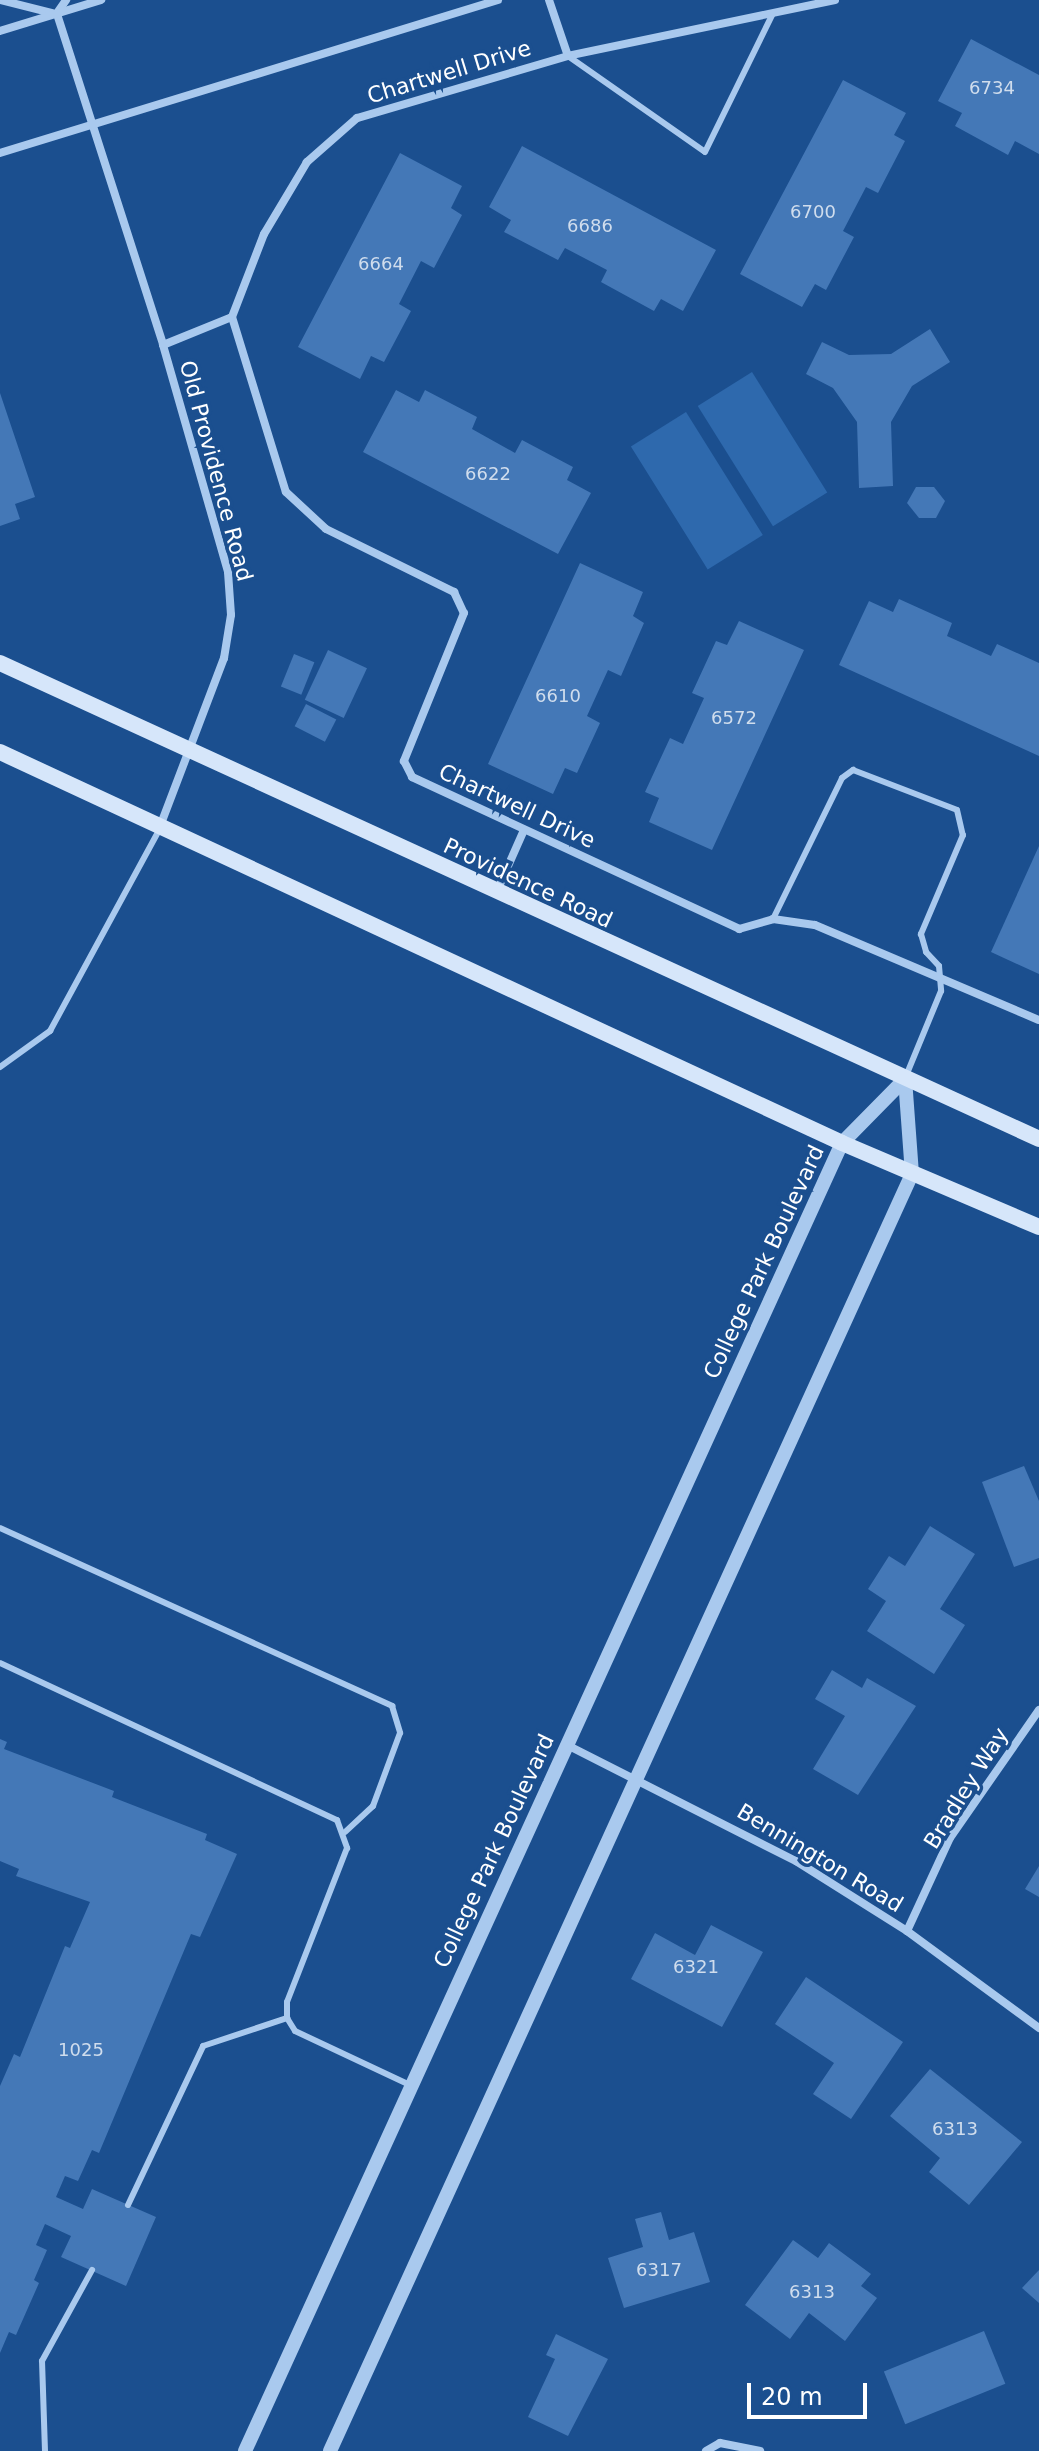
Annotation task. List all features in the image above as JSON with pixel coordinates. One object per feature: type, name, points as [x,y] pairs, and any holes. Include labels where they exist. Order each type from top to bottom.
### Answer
[{"type":"main road","name":"Providence Road","points":[[0,663],[496,893],[1039,1139]]},
{"type":"main road","points":[[0,752],[161,824],[842,1143],[1039,1227]]},
{"type":"street","points":[[0,0],[57,14]]},
{"type":"street","points":[[57,14],[66,0]]},
{"type":"street","points":[[0,31],[101,0]]},
{"type":"street","points":[[0,153],[498,0]]},
{"type":"street","name":"Chartwell Drive","points":[[549,0],[568,56]]},
{"type":"street","name":"Chartwell Drive","points":[[835,0],[568,56],[429,92],[357,118],[329,138],[264,234],[232,317],[286,492],[326,529],[454,592],[464,613],[404,761],[412,777],[739,929],[773,919],[815,925],[1039,1020]]},
{"type":"street","name":"Old Providence Road","points":[[57,14],[96,125],[228,572],[231,615],[224,658],[161,824]]},
{"type":"street","points":[[163,345],[232,317]]},
{"type":"street","points":[[496,893],[524,830]]},
{"type":"street","points":[[330,2451],[912,1174],[905,1079]]},
{"type":"street","name":"College Park Boulevard","points":[[245,2451],[842,1143],[905,1079]]},
{"type":"street","name":"Bradley Way","points":[[907,1931],[950,1838],[1039,1710]]},
{"type":"street","name":"Bennington Road","points":[[567,1745],[636,1776],[796,1861],[907,1931],[1039,2028]]},
{"type":"street","points":[[706,2451],[720,2443],[760,2451]]},
{"type":"lane","points":[[568,56],[705,152],[772,15]]},
{"type":"lane","points":[[773,919],[842,778],[853,770],[865,771],[957,810],[964,823],[921,934],[942,979],[905,1079]]},
{"type":"lane","points":[[0,1067],[50,1031],[161,824]]},
{"type":"lane","points":[[0,1528],[392,1706],[400,1733],[373,1806],[345,1832]]},
{"type":"lane","points":[[0,1663],[322,1811],[345,1832],[347,1848],[287,2018]]},
{"type":"lane","points":[[287,2018],[295,2031],[410,2085]]},
{"type":"lane","points":[[128,2205],[203,2046],[287,2018]]},
{"type":"lane","points":[[45,2451],[42,2361],[92,2270]]},
{"type":"shaded area","points":[[752,372],[827,492],[773,526],[698,406]]},
{"type":"shaded area","points":[[686,412],[763,535],[708,569],[631,446]]},
{"type":"building","points":[[971,39],[1039,75],[1039,154],[1015,141],[1008,155],[955,126],[962,113],[938,101]]},
{"type":"building","points":[[843,80],[906,113],[894,135],[905,141],[878,193],[866,187],[843,231],[854,237],[826,290],[815,284],[802,307],[740,274]]},
{"type":"building","points":[[522,146],[716,250],[683,311],[661,299],[654,311],[601,282],[607,270],[565,248],[558,260],[504,232],[511,220],[489,207]]},
{"type":"building","points":[[400,153],[462,186],[451,208],[462,215],[434,268],[421,261],[399,304],[411,311],[384,362],[371,356],[360,379],[298,347]]},
{"type":"building","points":[[930,329],[950,362],[912,386],[891,422],[893,486],[859,488],[857,422],[833,388],[806,374],[822,342],[849,355],[891,354]]},
{"type":"building","points":[[396,390],[419,402],[425,390],[477,417],[472,429],[515,453],[522,440],[573,467],[567,480],[591,493],[558,554],[363,452]]},
{"type":"building","points":[[0,393],[35,497],[15,504],[20,519],[0,526]]},
{"type":"building","points":[[916,487],[934,487],[945,501],[936,518],[919,518],[907,503]]},
{"type":"building","points":[[580,563],[643,592],[633,616],[644,623],[621,676],[608,670],[587,716],[600,723],[577,773],[565,768],[553,794],[488,764]]},
{"type":"building","points":[[899,599],[952,623],[947,636],[991,656],[997,644],[1039,663],[1039,756],[839,665],[869,601],[893,612]]},
{"type":"building","points":[[739,621],[804,650],[712,850],[649,822],[659,798],[645,792],[670,738],[683,744],[704,698],[692,693],[716,641],[727,645]]},
{"type":"building","points":[[328,650],[367,668],[344,718],[305,700]]},
{"type":"building","points":[[294,654],[314,662],[301,695],[281,686]]},
{"type":"building","points":[[306,704],[336,719],[325,742],[295,726]]},
{"type":"building","points":[[1039,846],[1039,974],[991,952]]},
{"type":"building","points":[[1024,1466],[1039,1501],[1039,1558],[1014,1567],[982,1482]]},
{"type":"building","points":[[930,1526],[975,1554],[940,1609],[965,1625],[934,1674],[867,1631],[886,1601],[868,1589],[889,1556],[905,1566]]},
{"type":"building","points":[[832,1670],[862,1688],[867,1678],[916,1706],[858,1795],[813,1769],[845,1716],[815,1699]]},
{"type":"building","points":[[0,1739],[7,1742],[4,1749],[114,1791],[112,1797],[207,1834],[205,1840],[237,1854],[200,1937],[191,1934],[99,2153],[92,2150],[78,2181],[65,2176],[56,2197],[83,2209],[92,2189],[156,2217],[126,2286],[61,2257],[71,2236],[45,2224],[36,2245],[47,2250],[34,2280],[39,2283],[16,2335],[9,2332],[0,2353],[0,2086],[14,2054],[20,2057],[65,1946],[70,1948],[90,1902],[16,1876],[19,1869],[0,1861]]},
{"type":"building","points":[[1039,1866],[1039,1897],[1025,1889]]},
{"type":"building","points":[[711,1925],[763,1952],[722,2027],[631,1979],[655,1933],[695,1955]]},
{"type":"building","points":[[806,1977],[903,2042],[851,2119],[813,2094],[834,2063],[775,2024]]},
{"type":"building","points":[[930,2069],[1022,2142],[969,2205],[929,2172],[940,2158],[890,2116]]},
{"type":"building","points":[[661,2212],[669,2240],[694,2232],[710,2282],[624,2308],[608,2258],[643,2247],[635,2219]]},
{"type":"building","points":[[793,2240],[818,2258],[829,2243],[871,2274],[861,2286],[877,2298],[845,2341],[809,2313],[790,2339],[745,2305]]},
{"type":"building","points":[[1039,2270],[1039,2303],[1022,2288]]},
{"type":"building","points":[[984,2331],[1005,2384],[905,2424],[884,2371]]},
{"type":"building","points":[[556,2334],[608,2359],[568,2436],[528,2417],[555,2359],[546,2355]]}]
